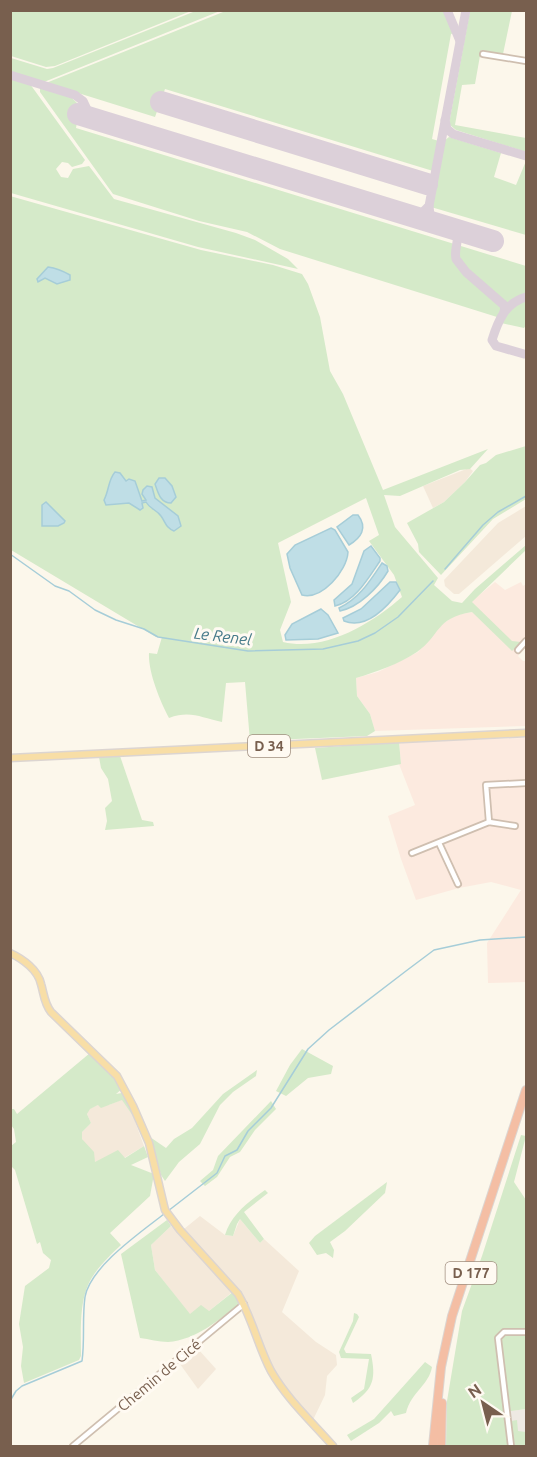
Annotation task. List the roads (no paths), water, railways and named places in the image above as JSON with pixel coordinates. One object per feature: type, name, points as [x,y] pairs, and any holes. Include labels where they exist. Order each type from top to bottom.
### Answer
[{"type":"highway","name":"D 177","points":[[434,1446],[441,1367],[452,1316],[526,1090]]},
{"type":"highway","name":"D 177","points":[[441,1446],[441,1407],[456,1319],[526,1106]]},
{"type":"main road","name":"D 34","points":[[10,758],[526,733]]},
{"type":"main road","points":[[10,953],[34,971],[41,982],[45,1003],[51,1012],[111,1070],[127,1092],[149,1143],[165,1210],[169,1217],[232,1285],[244,1304],[263,1355],[278,1381],[333,1446]]},
{"type":"street","points":[[483,54],[526,61]]},
{"type":"street","points":[[518,651],[526,641]]},
{"type":"street","points":[[489,822],[486,785],[526,783]]},
{"type":"street","points":[[412,853],[489,822],[515,826]]},
{"type":"street","points":[[439,843],[458,884]]},
{"type":"street","name":"Chemin de Cicé","points":[[73,1446],[244,1304]]},
{"type":"street","points":[[511,1446],[498,1338],[504,1332],[526,1332]]},
{"type":"water","points":[[48,267],[70,275],[70,280],[57,284],[45,278],[38,282],[37,279]]},
{"type":"water","points":[[115,472],[120,473],[126,481],[129,479],[135,481],[142,501],[146,500],[142,494],[143,490],[147,486],[152,487],[155,498],[178,516],[181,526],[174,531],[169,528],[146,502],[142,503],[143,508],[140,510],[129,503],[106,505],[104,500]]},
{"type":"water","points":[[159,478],[165,478],[172,486],[176,497],[171,503],[164,501],[158,494],[155,484]]},
{"type":"water","points":[[46,502],[65,521],[64,523],[58,526],[42,526],[42,505]]},
{"type":"water","points":[[353,515],[358,515],[363,528],[360,536],[349,545],[337,527]]},
{"type":"water","points":[[331,528],[335,530],[348,552],[347,560],[338,575],[325,589],[310,595],[302,595],[290,568],[287,554],[295,545]]},
{"type":"water","points":[[371,546],[380,561],[349,600],[335,606],[334,600],[352,584],[364,551]]},
{"type":"water","points":[[382,563],[387,566],[388,571],[379,584],[361,601],[340,611],[339,608],[364,589]]},
{"type":"water","points":[[390,582],[396,582],[400,590],[376,615],[360,622],[344,621],[343,618],[361,609]]},
{"type":"water","points":[[321,609],[328,615],[338,633],[318,639],[286,640],[285,635],[292,624]]},
{"type":"waterway","name":"Le Renel","points":[[445,569],[483,525],[498,512],[526,496]]},
{"type":"waterway","name":"Le Renel","points":[[10,554],[55,586],[69,591],[95,610],[116,620],[144,629],[158,637],[248,651],[323,649],[358,641],[375,633],[398,617],[433,581]]},
{"type":"waterway","points":[[168,1211],[217,1173],[225,1156],[237,1150],[248,1131],[271,1108],[308,1049],[406,971],[434,950],[480,940],[526,937]]},
{"type":"waterway","points":[[10,1401],[22,1386],[82,1361],[84,1305],[89,1286],[106,1262],[164,1214]]}]
